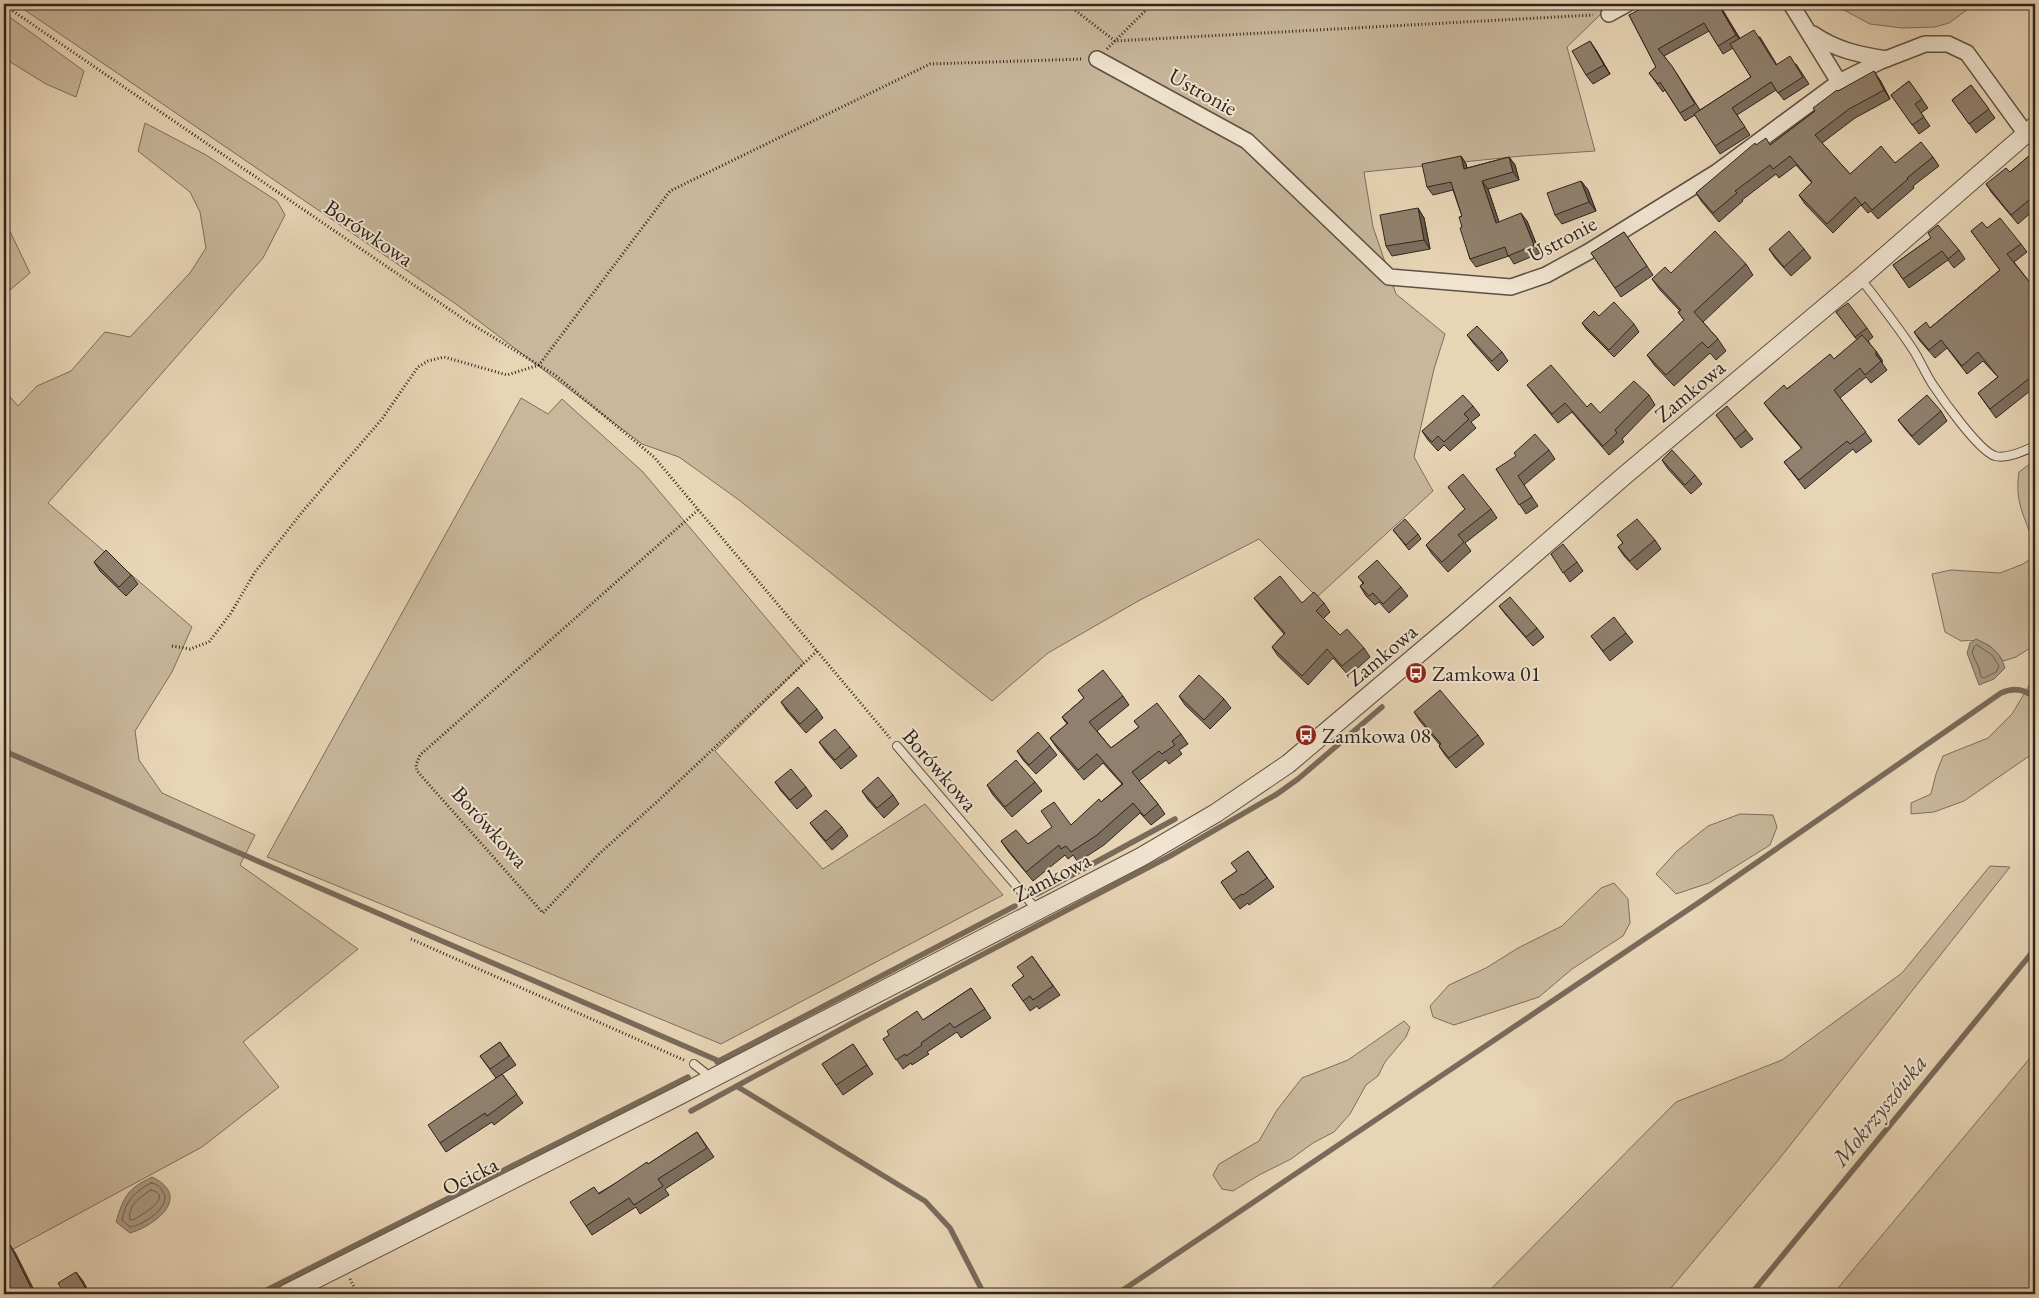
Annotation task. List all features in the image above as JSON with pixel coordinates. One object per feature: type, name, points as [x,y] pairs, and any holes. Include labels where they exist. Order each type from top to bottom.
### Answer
[{"type":"street","points":[[1609,14],[1627,4]]},
{"type":"street","points":[[1791,4],[1839,82]]},
{"type":"street","points":[[1809,32],[1829,45],[1860,55],[1887,59]]},
{"type":"street","name":"Ustronie","points":[[1097,59],[1247,141],[1389,277],[1510,287],[1546,275],[1588,252],[1717,172],[1839,82],[1887,59],[1925,44],[1948,44],[1967,53],[2031,130]]},
{"type":"street","name":"Zamkowa","points":[[676,1097],[1141,857],[1216,813],[1288,764],[1456,622],[1624,476],[1860,278],[2031,130]]},
{"type":"street","name":"Ocicka","points":[[286,1294],[676,1097]]},
{"type":"lane","points":[[1860,278],[1913,349],[1933,384],[1974,439],[1986,451],[1996,456],[2009,455],[2035,446]]},
{"type":"lane","name":"Borówkowa","points":[[897,746],[1037,910]]},
{"type":"lane","points":[[694,1064],[704,1072],[709,1080]]},
{"type":"path","points":[[1067,4],[1115,40],[1609,14]]},
{"type":"path","points":[[172,646],[190,649],[209,642],[230,614],[255,572],[302,511],[382,420],[418,367],[428,361],[444,357],[507,376],[539,365],[670,191],[930,64],[1097,59],[1152,4]]},
{"type":"path","name":"Borówkowa","points":[[4,5],[465,320],[555,375],[654,457],[897,746]]},
{"type":"path","name":"Borówkowa","points":[[698,510],[420,755],[416,765],[417,772],[543,913],[605,848],[659,800],[817,651]]},
{"type":"path","points":[[411,939],[694,1064]]},
{"type":"shaded area","points":[[16,4],[1617,4],[1603,12],[1567,47],[1595,151],[1522,156],[1364,172],[1373,227],[1396,294],[1445,334],[1434,369],[1414,457],[1433,491],[1317,597],[1259,539],[1140,600],[1048,653],[992,701],[739,500],[679,457],[642,444],[456,304]]},
{"type":"shaded area","points":[[1838,4],[1975,4],[1949,23],[1935,27],[1902,28],[1870,24],[1840,8]]},
{"type":"shaded area","points":[[4,13],[84,71],[76,97],[46,84],[4,58]]},
{"type":"shaded area","points":[[145,123],[206,155],[277,201],[285,215],[263,258],[48,503],[192,627],[172,672],[135,731],[139,760],[162,793],[255,835],[240,865],[358,949],[243,1042],[279,1087],[202,1147],[4,1254],[4,390],[18,406],[37,386],[71,371],[105,332],[130,337],[190,273],[206,248],[200,212],[190,192],[138,151]]},
{"type":"shaded area","points":[[4,219],[30,273],[4,295]]},
{"type":"shaded area","points":[[521,398],[548,414],[562,399],[643,472],[804,663],[715,751],[823,869],[925,804],[1003,895],[721,1044],[267,857]]},
{"type":"shaded area","points":[[2035,460],[2035,547],[2019,502],[2018,483],[2019,472]]},
{"type":"shaded area","points":[[2035,556],[2035,645],[2016,657],[2003,661],[1990,646],[1975,641],[1961,641],[1945,632],[1932,574],[1951,570],[2000,573],[2023,564]]},
{"type":"shaded area","points":[[2035,681],[2035,752],[1964,801],[1934,812],[1911,814],[1911,803],[1931,794],[1943,756],[1988,738],[2012,714],[2030,684]]},
{"type":"shaded area","points":[[1740,814],[1773,815],[1777,827],[1770,845],[1709,883],[1676,894],[1656,874],[1677,851],[1708,826]]},
{"type":"shaded area","points":[[1990,866],[2010,867],[1776,1163],[1666,1294],[1486,1294],[1676,1102],[1782,1060],[1902,973]]},
{"type":"shaded area","points":[[1614,883],[1628,899],[1630,923],[1623,936],[1572,969],[1539,997],[1454,1025],[1433,1017],[1430,1006],[1449,985],[1486,968],[1518,948],[1562,926],[1601,888]]},
{"type":"shaded area","points":[[1404,1021],[1410,1027],[1406,1037],[1385,1062],[1378,1076],[1366,1085],[1350,1114],[1334,1132],[1313,1143],[1291,1159],[1233,1191],[1222,1189],[1213,1175],[1219,1164],[1259,1141],[1277,1110],[1302,1078],[1348,1060]]},
{"type":"shaded area","points":[[2035,1052],[2035,1294],[1833,1294]]},
{"type":"water","points":[[1976,639],[1994,650],[2001,658],[2005,668],[1994,679],[1979,685],[1967,653],[1970,643]]},
{"type":"water","points":[[152,1177],[164,1185],[169,1193],[170,1201],[159,1217],[150,1224],[130,1233],[116,1222],[121,1206],[128,1194],[137,1185]]},
{"type":"building","points":[[1650,4],[1718,4],[1736,35],[1718,46],[1704,23],[1658,49],[1672,66],[1695,104],[1680,113],[1660,82],[1658,84],[1649,73],[1656,67],[1629,15]]},
{"type":"building","points":[[1754,30],[1776,65],[1790,56],[1803,77],[1778,93],[1771,82],[1732,108],[1745,127],[1715,146],[1694,114],[1751,77],[1730,44]]},
{"type":"building","points":[[1590,41],[1604,65],[1586,75],[1572,51]]},
{"type":"building","points":[[1874,71],[1884,90],[1849,109],[1815,135],[1850,174],[1881,146],[1895,163],[1921,142],[1933,157],[1872,210],[1865,202],[1862,205],[1855,197],[1827,224],[1799,195],[1812,182],[1790,156],[1773,169],[1770,165],[1735,191],[1737,193],[1713,213],[1696,193],[1755,143],[1756,145],[1766,138],[1770,145],[1815,111],[1813,108],[1837,90]]},
{"type":"building","points":[[1909,81],[1922,99],[1915,104],[1924,117],[1912,125],[1891,95]]},
{"type":"building","points":[[1971,85],[1989,109],[1969,124],[1952,100]]},
{"type":"building","points":[[2035,151],[2035,195],[2011,215],[1986,184],[2006,168],[2010,172]]},
{"type":"building","points":[[1461,156],[1464,169],[1509,157],[1513,172],[1482,181],[1496,223],[1521,213],[1534,245],[1508,256],[1505,247],[1470,259],[1460,228],[1462,227],[1459,217],[1462,216],[1451,182],[1427,187],[1422,164]]},
{"type":"building","points":[[1581,181],[1589,202],[1555,215],[1547,193]]},
{"type":"building","points":[[1418,208],[1424,240],[1386,246],[1380,215]]},
{"type":"building","points":[[2000,218],[2021,244],[2007,254],[2035,289],[2035,374],[1990,409],[1978,393],[1998,377],[1978,352],[1962,366],[1941,340],[1929,350],[1914,332],[1926,322],[1930,328],[2000,270],[1971,231],[1982,222],[1987,228]]},
{"type":"building","points":[[1938,225],[1959,250],[1948,259],[1942,251],[1903,279],[1893,265],[1931,238],[1928,233]]},
{"type":"building","points":[[1715,231],[1746,264],[1694,312],[1718,339],[1708,348],[1702,342],[1666,375],[1647,355],[1684,320],[1678,312],[1681,310],[1652,279],[1665,267],[1671,273]]},
{"type":"building","points":[[1789,231],[1804,249],[1784,267],[1769,249]]},
{"type":"building","points":[[1624,232],[1647,266],[1615,288],[1591,253]]},
{"type":"building","points":[[1614,302],[1634,324],[1609,350],[1582,323],[1594,311],[1599,316]]},
{"type":"building","points":[[1848,303],[1867,328],[1855,337],[1836,312]]},
{"type":"building","points":[[1477,326],[1502,352],[1492,361],[1467,335]]},
{"type":"building","points":[[1862,335],[1876,351],[1876,355],[1881,361],[1865,375],[1860,368],[1834,390],[1866,432],[1850,444],[1847,441],[1799,480],[1784,462],[1802,448],[1764,403],[1784,385],[1787,389],[1830,354],[1834,359]]},
{"type":"building","points":[[1551,365],[1587,407],[1591,403],[1600,413],[1634,381],[1649,395],[1615,430],[1617,433],[1603,446],[1565,403],[1552,414],[1527,385]]},
{"type":"building","points":[[1463,395],[1473,406],[1464,414],[1469,419],[1444,442],[1438,436],[1432,442],[1422,431]]},
{"type":"building","points":[[1927,395],[1941,411],[1912,436],[1898,420]]},
{"type":"building","points":[[1727,406],[1746,430],[1735,439],[1716,415]]},
{"type":"building","points":[[1535,434],[1549,450],[1518,476],[1532,497],[1519,505],[1496,469],[1516,456],[1514,453]]},
{"type":"building","points":[[1672,450],[1695,475],[1685,485],[1662,460]]},
{"type":"building","points":[[1463,474],[1491,509],[1458,535],[1464,542],[1442,562],[1426,545],[1465,509],[1448,487]]},
{"type":"building","points":[[1405,519],[1418,534],[1406,545],[1393,530]]},
{"type":"building","points":[[1637,519],[1655,540],[1630,561],[1618,547],[1623,543],[1617,535]]},
{"type":"building","points":[[1563,544],[1577,562],[1563,573],[1551,554]]},
{"type":"building","points":[[106,550],[131,575],[119,587],[94,562]]},
{"type":"building","points":[[1377,560],[1401,587],[1383,604],[1373,593],[1369,596],[1360,586],[1364,583],[1358,577]]},
{"type":"building","points":[[1280,576],[1302,603],[1314,592],[1324,603],[1316,611],[1340,635],[1347,629],[1364,648],[1342,666],[1327,649],[1302,676],[1272,647],[1285,633],[1254,598]]},
{"type":"building","points":[[1510,597],[1537,628],[1526,637],[1499,606]]},
{"type":"building","points":[[1614,617],[1626,633],[1603,651],[1591,636]]},
{"type":"building","points":[[1103,670],[1123,696],[1089,722],[1111,748],[1139,727],[1134,721],[1157,703],[1181,734],[1172,741],[1175,745],[1162,754],[1159,751],[1132,772],[1158,804],[1144,816],[1133,803],[1097,835],[1071,852],[1066,846],[1061,849],[1059,845],[1026,872],[1001,841],[1016,830],[1028,844],[1052,827],[1041,811],[1054,802],[1071,825],[1099,799],[1101,802],[1123,784],[1097,754],[1078,770],[1050,738],[1068,723],[1062,717],[1084,698],[1078,690]]},
{"type":"building","points":[[1199,675],[1224,699],[1204,720],[1179,696]]},
{"type":"building","points":[[798,687],[817,709],[800,724],[781,702]]},
{"type":"building","points":[[1440,690],[1478,735],[1449,758],[1439,746],[1441,744],[1414,712]]},
{"type":"building","points":[[835,729],[850,747],[835,760],[819,742]]},
{"type":"building","points":[[1038,732],[1050,746],[1029,765],[1017,751]]},
{"type":"building","points":[[1016,760],[1035,782],[1005,807],[987,785]]},
{"type":"building","points":[[791,769],[806,787],[790,800],[775,782]]},
{"type":"building","points":[[878,777],[893,795],[877,808],[862,791]]},
{"type":"building","points":[[826,810],[842,827],[826,841],[810,823]]},
{"type":"building","points":[[1248,851],[1267,878],[1233,900],[1221,882],[1237,871],[1231,863]]},
{"type":"building","points":[[1032,956],[1053,986],[1033,1000],[1030,996],[1023,1001],[1012,985],[1024,976],[1017,967]]},
{"type":"building","points":[[971,988],[985,1009],[954,1028],[950,1023],[906,1056],[905,1054],[896,1060],[883,1039],[889,1035],[887,1031],[917,1011],[923,1020]]},
{"type":"building","points":[[500,1042],[509,1056],[490,1069],[480,1056]]},
{"type":"building","points":[[853,1044],[867,1065],[836,1085],[822,1064]]},
{"type":"building","points":[[502,1074],[517,1094],[487,1116],[485,1113],[440,1143],[428,1125]]},
{"type":"building","points":[[697,1132],[707,1148],[658,1179],[663,1186],[634,1205],[629,1198],[586,1226],[570,1202],[594,1187],[599,1194]]},
{"type":"building","points":[[10,1245],[34,1294],[13,1294],[4,1275],[4,1248]]},
{"type":"building","points":[[76,1272],[89,1294],[61,1294],[64,1293],[58,1283]]},
{"type":"waterway","points":[[1117,1294],[1704,899],[2001,693],[2019,690],[2035,698]]},
{"type":"waterway","points":[[691,1111],[856,1021],[1170,856],[1277,794],[1298,779],[1382,707]]},
{"type":"waterway","points":[[4,751],[719,1061]]},
{"type":"waterway","points":[[1037,894],[1175,819]]},
{"type":"waterway","points":[[717,1062],[1015,906]]},
{"type":"waterway","name":"Mokrzyszówka","points":[[1751,1294],[2035,949]]},
{"type":"waterway","points":[[259,1294],[688,1077]]},
{"type":"waterway","points":[[738,1087],[925,1201],[950,1228],[984,1294]]},
{"type":"place","name":"Zamkowa 01","points":[[1416,673]]},
{"type":"place","name":"Zamkowa 08","points":[[1306,735]]}]
